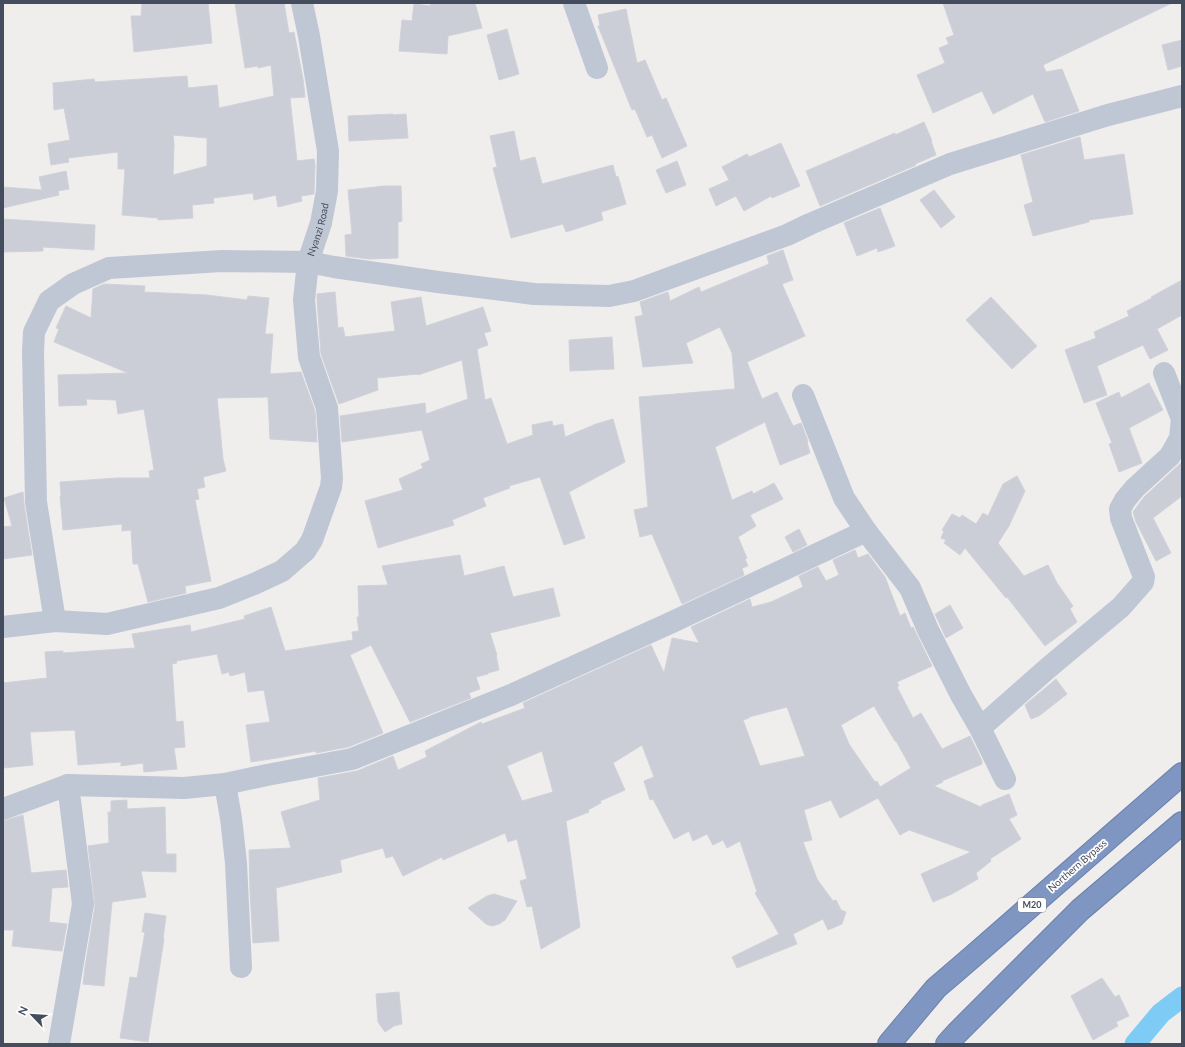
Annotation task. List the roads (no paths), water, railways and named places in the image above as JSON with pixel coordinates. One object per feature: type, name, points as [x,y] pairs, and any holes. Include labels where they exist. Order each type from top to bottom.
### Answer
[{"type":"highway","name":"Northern Bypass","points":[[889,1044],[936,988],[1182,774]]},
{"type":"highway","points":[[947,1044],[1080,910],[1182,823]]},
{"type":"highway","points":[[873,1044],[936,988]]},
{"type":"street","name":"Nyanzi Road","points":[[55,621],[37,509],[33,352],[34,332],[49,301],[73,284],[109,268],[222,261],[308,262],[321,223],[327,191],[328,151],[302,3]]},
{"type":"street","points":[[574,3],[597,68]]},
{"type":"street","points":[[3,627],[55,621],[107,624],[219,598],[282,571],[306,551],[315,532],[331,487],[332,478],[327,408],[309,357],[304,300],[308,262],[438,282],[534,294],[616,295],[634,291],[787,235],[950,164],[1108,115],[1182,96]]},
{"type":"street","points":[[980,728],[1048,668],[1122,607],[1143,582],[1144,578],[1121,518],[1120,509],[1135,488],[1170,456],[1180,438],[1182,419],[1164,373]]},
{"type":"street","points":[[803,395],[844,498],[866,531],[910,588],[928,630],[961,695],[980,728],[1005,779]]},
{"type":"street","points":[[3,808],[68,785],[184,788],[225,784],[352,759],[511,695],[668,624],[866,531]]},
{"type":"street","points":[[225,784],[231,818],[236,863],[241,967]]},
{"type":"street","points":[[59,1044],[83,904],[68,785]]},
{"type":"waterway","points":[[1135,1044],[1161,1013],[1182,997]]}]
